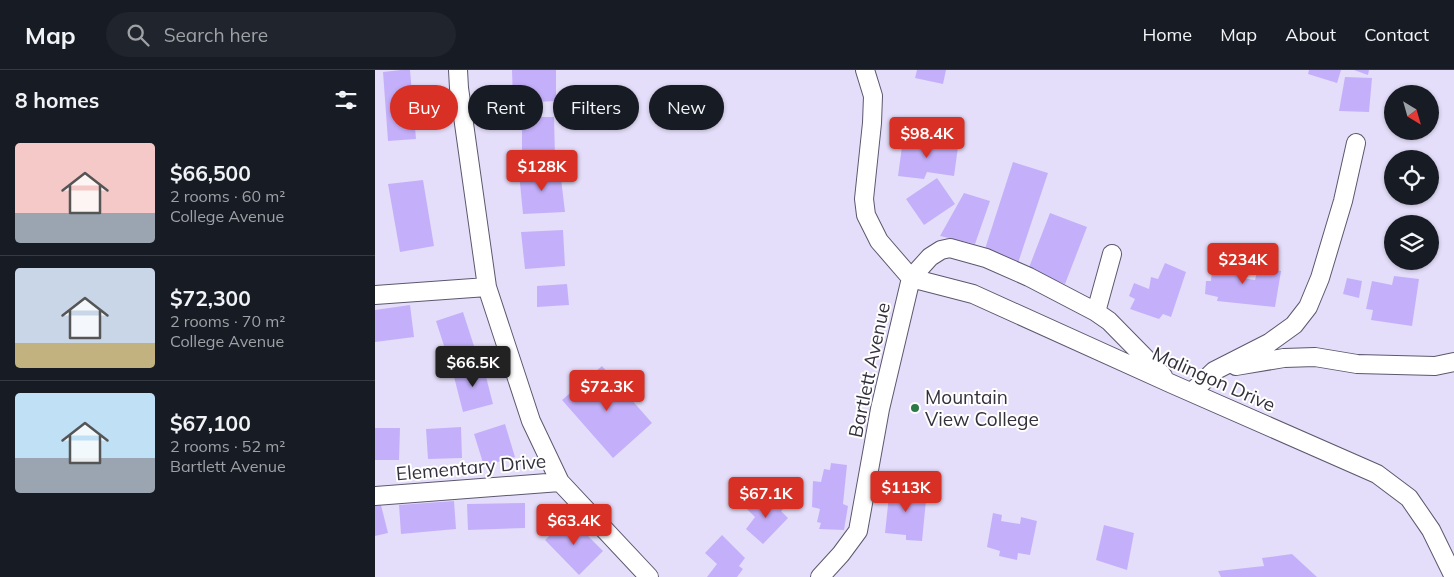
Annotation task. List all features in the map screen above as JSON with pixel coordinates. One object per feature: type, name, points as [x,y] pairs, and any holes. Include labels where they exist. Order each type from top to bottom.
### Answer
[{"type":"street","points":[[458,70],[487,287],[531,420],[560,482]]},
{"type":"street","points":[[865,70],[873,96],[864,199],[866,215],[879,241],[911,278],[930,257],[941,250],[950,248],[986,258],[1029,277],[1096,312],[1109,321],[1172,384]]},
{"type":"street","points":[[1193,392],[1215,371],[1269,343],[1295,325],[1307,307],[1323,270],[1343,201],[1356,143]]},
{"type":"street","points":[[1096,312],[1112,254]]},
{"type":"street","name":"Malingon Drive","points":[[911,278],[973,294],[1377,474],[1409,498],[1431,530],[1454,577]]},
{"type":"street","name":"Bartlett Avenue","points":[[822,577],[858,531],[880,409],[911,278]]},
{"type":"street","points":[[375,295],[487,287]]},
{"type":"street","points":[[1215,371],[1284,358],[1315,357],[1357,364],[1425,366],[1454,362]]},
{"type":"street","name":"Elementary Drive","points":[[375,496],[560,482],[649,577]]},
{"type":"building","points":[[410,70],[411,85],[390,85],[390,130],[415,130],[416,139],[388,141],[383,72]]},
{"type":"building","points":[[512,70],[556,70],[556,85],[553,85],[553,101],[543,102],[543,85],[512,85]]},
{"type":"building","points":[[917,70],[946,70],[943,84],[915,78]]},
{"type":"building","points":[[1309,70],[1341,70],[1337,83],[1308,74]]},
{"type":"building","points":[[1354,70],[1369,70],[1368,75]]},
{"type":"building","points":[[1345,77],[1372,78],[1369,112],[1339,111]]},
{"type":"building","points":[[543,117],[553,117],[555,157],[522,159],[522,130],[543,130]]},
{"type":"building","points":[[903,139],[958,147],[954,176],[927,172],[924,179],[898,176]]},
{"type":"building","points":[[1013,162],[1048,173],[1018,263],[984,252]]},
{"type":"building","points":[[560,170],[565,212],[523,214],[519,173]]},
{"type":"building","points":[[937,178],[955,204],[924,225],[906,199]]},
{"type":"building","points":[[423,180],[434,246],[400,252],[388,184]]},
{"type":"building","points":[[964,193],[990,201],[975,244],[940,236]]},
{"type":"building","points":[[1050,213],[1087,227],[1065,284],[1028,270]]},
{"type":"building","points":[[563,230],[565,266],[525,269],[521,232]]},
{"type":"building","points":[[1213,260],[1245,265],[1242,278],[1255,280],[1258,268],[1281,271],[1275,307],[1217,301],[1218,297],[1205,294],[1206,281],[1211,281]]},
{"type":"building","points":[[1165,263],[1186,272],[1171,317],[1163,314],[1159,319],[1130,309],[1135,299],[1129,296],[1134,283],[1149,289],[1151,277],[1158,279]]},
{"type":"building","points":[[1394,276],[1419,279],[1412,326],[1371,320],[1373,310],[1366,309],[1372,281],[1392,285]]},
{"type":"building","points":[[1347,278],[1362,281],[1359,298],[1343,294]]},
{"type":"building","points":[[567,284],[569,305],[537,307],[537,286]]},
{"type":"building","points":[[410,305],[414,337],[375,342],[375,310]]},
{"type":"building","points":[[463,312],[474,346],[447,355],[436,321]]},
{"type":"building","points":[[483,365],[493,404],[463,412],[453,373]]},
{"type":"building","points":[[602,366],[652,423],[613,458],[562,400]]},
{"type":"building","points":[[505,424],[515,457],[484,466],[474,434]]},
{"type":"building","points":[[461,427],[462,458],[428,459],[426,429]]},
{"type":"building","points":[[375,428],[400,428],[399,460],[375,460]]},
{"type":"building","points":[[831,463],[847,465],[843,504],[848,506],[844,530],[819,529],[821,523],[817,522],[820,509],[812,507],[813,481],[821,482],[824,469],[830,470]]},
{"type":"building","points":[[890,486],[927,490],[922,541],[906,540],[906,535],[885,533]]},
{"type":"building","points":[[776,497],[786,506],[781,511],[788,518],[763,544],[746,529],[755,517],[746,508],[753,500],[760,506],[767,498],[772,502]]},
{"type":"building","points":[[454,501],[456,529],[401,534],[399,505]]},
{"type":"building","points":[[525,503],[525,528],[468,530],[467,504]]},
{"type":"building","points":[[381,505],[388,533],[375,536],[375,506]]},
{"type":"building","points":[[993,513],[1002,515],[1001,521],[1020,524],[1021,517],[1037,521],[1030,555],[1018,553],[1017,560],[999,556],[1000,551],[987,547]]},
{"type":"building","points":[[569,517],[603,551],[579,575],[545,540]]},
{"type":"building","points":[[1104,525],[1134,533],[1127,570],[1096,560]]},
{"type":"building","points":[[722,535],[745,558],[739,566],[743,569],[737,577],[707,577],[717,564],[705,553]]},
{"type":"building","points":[[1292,554],[1317,577],[1221,577],[1218,571],[1264,566],[1262,558]]},
{"type":"place","name":"Mountain View College","points":[[915,408]]}]
